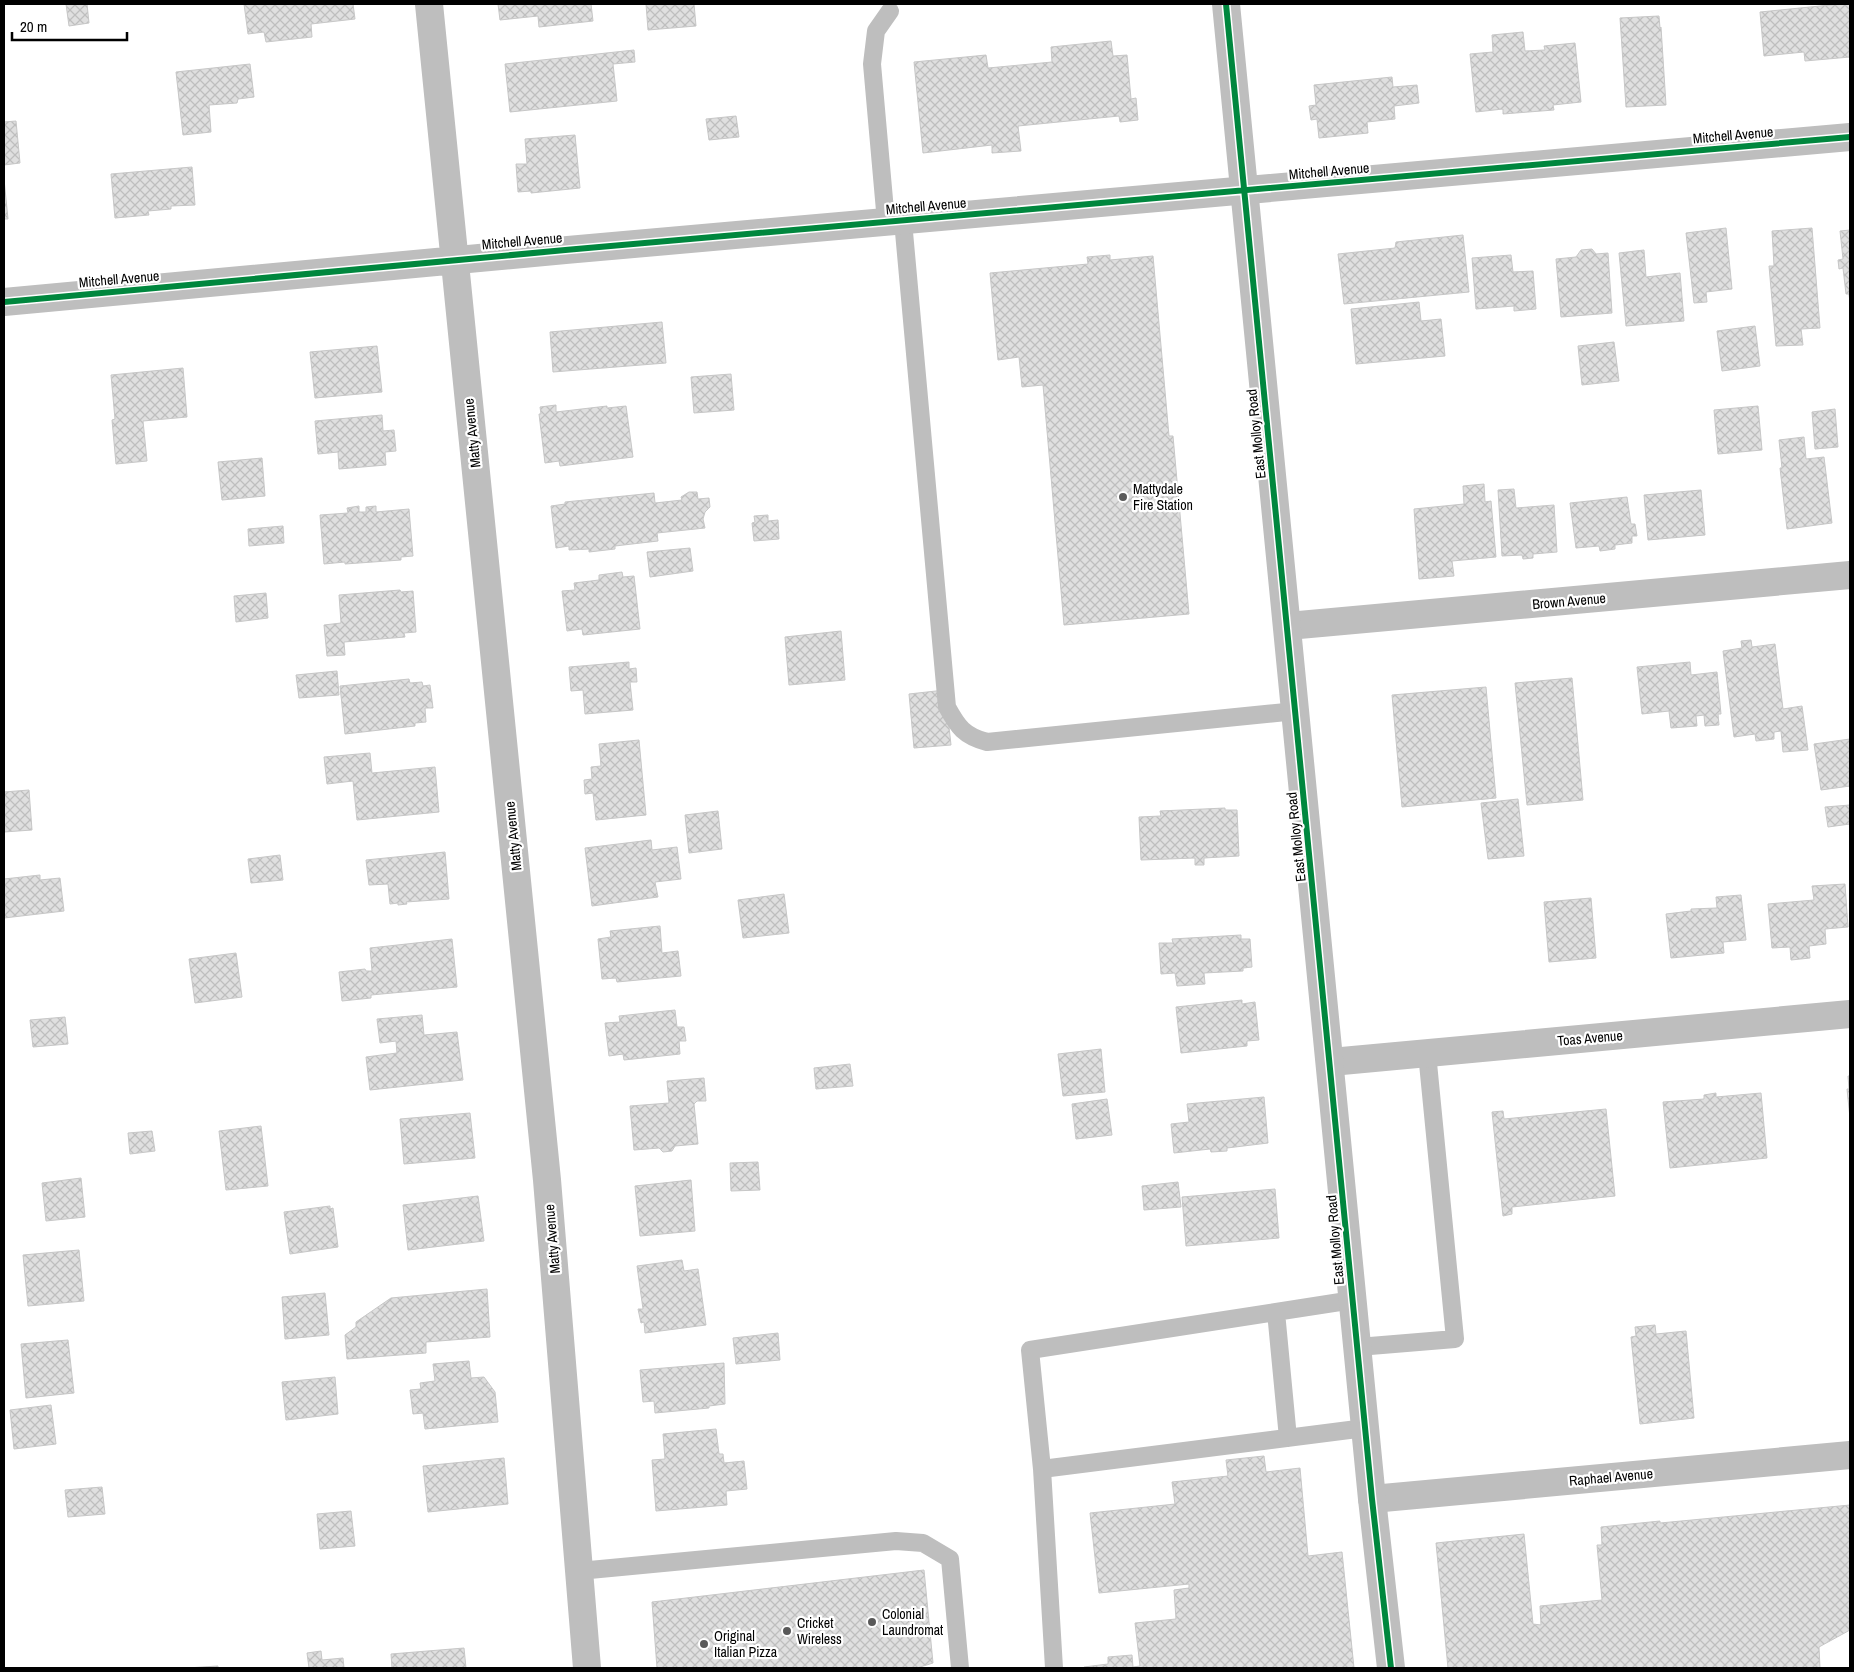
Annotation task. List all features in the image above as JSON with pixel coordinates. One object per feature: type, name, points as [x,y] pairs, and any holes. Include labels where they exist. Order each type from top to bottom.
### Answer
[{"type":"street","name":"Matty Avenue","points":[[429,4],[548,1180],[587,1668]]},
{"type":"street","name":"East Molloy Road","points":[[1226,4],[1331,1062],[1372,1499],[1391,1668]]},
{"type":"street","name":"Mitchell Avenue","points":[[4,302],[454,259],[1850,137]]},
{"type":"street","name":"Brown Avenue","points":[[1288,626],[1850,575]]},
{"type":"street","name":"Toas Avenue","points":[[1331,1062],[1850,1014]]},
{"type":"street","name":"Raphael Avenue","points":[[1372,1499],[1850,1455]]},
{"type":"lane","points":[[890,10],[876,31],[872,64],[895,221],[947,707],[959,728],[975,739],[988,742],[1296,711]]},
{"type":"lane","points":[[1358,1347],[1455,1339],[1427,1054]]},
{"type":"lane","points":[[1054,1668],[1042,1469],[1030,1350],[1353,1300]]},
{"type":"lane","points":[[1276,1312],[1288,1438]]},
{"type":"lane","points":[[1042,1469],[1365,1428]]},
{"type":"lane","points":[[579,1571],[896,1541],[924,1543],[950,1559],[960,1668]]},
{"type":"building","points":[[66,4],[87,4],[89,23],[69,26]]},
{"type":"building","points":[[244,4],[353,4],[355,19],[311,24],[312,37],[266,42],[264,32],[248,34]]},
{"type":"building","points":[[498,4],[591,4],[593,21],[539,27],[538,16],[500,20]]},
{"type":"building","points":[[646,4],[694,4],[696,26],[648,30]]},
{"type":"building","points":[[1850,4],[1850,57],[1805,61],[1804,52],[1764,56],[1760,12]]},
{"type":"building","points":[[1659,16],[1666,105],[1626,107],[1620,18]]},
{"type":"building","points":[[1523,32],[1525,51],[1545,50],[1544,46],[1575,43],[1581,102],[1553,105],[1554,110],[1503,114],[1503,109],[1476,112],[1470,54],[1493,52],[1492,35]]},
{"type":"building","points":[[1111,41],[1113,56],[1127,55],[1131,99],[1136,98],[1138,120],[1120,122],[1119,116],[1018,126],[1021,151],[992,153],[992,145],[923,153],[914,62],[986,55],[988,68],[1052,62],[1051,47]]},
{"type":"building","points":[[634,50],[635,62],[613,64],[617,101],[510,112],[505,64]]},
{"type":"building","points":[[250,64],[254,97],[238,99],[237,103],[209,105],[211,132],[183,135],[176,72]]},
{"type":"building","points":[[1392,77],[1393,87],[1417,85],[1419,103],[1394,106],[1395,119],[1367,122],[1368,133],[1319,138],[1317,119],[1311,120],[1309,106],[1316,105],[1314,85]]},
{"type":"building","points":[[736,116],[739,137],[709,140],[706,119]]},
{"type":"building","points":[[16,121],[20,163],[4,165],[4,122]]},
{"type":"building","points":[[575,135],[580,188],[531,193],[531,191],[518,192],[516,164],[527,164],[525,139]]},
{"type":"building","points":[[192,167],[195,205],[171,206],[171,209],[148,211],[149,215],[115,218],[111,174]]},
{"type":"building","points":[[4,179],[8,219],[4,219]]},
{"type":"building","points":[[1726,228],[1732,289],[1706,292],[1707,302],[1694,303],[1686,233]]},
{"type":"building","points":[[1812,228],[1820,328],[1801,329],[1803,345],[1776,346],[1769,266],[1774,266],[1772,231]]},
{"type":"building","points":[[1850,230],[1850,302],[1849,294],[1846,294],[1843,268],[1839,269],[1838,260],[1843,259],[1840,231]]},
{"type":"building","points":[[1463,235],[1469,292],[1344,304],[1338,254],[1395,248],[1396,242]]},
{"type":"building","points":[[1592,249],[1596,254],[1608,253],[1612,313],[1561,317],[1556,259],[1576,257],[1581,250]]},
{"type":"building","points":[[1644,250],[1646,277],[1680,273],[1684,321],[1626,326],[1619,253]]},
{"type":"building","points":[[1110,255],[1110,260],[1153,256],[1169,436],[1173,436],[1189,614],[1064,625],[1043,385],[1022,387],[1019,357],[998,360],[990,273],[1088,264],[1087,257]]},
{"type":"building","points":[[1511,255],[1513,272],[1533,271],[1536,309],[1514,311],[1514,306],[1476,309],[1472,258]]},
{"type":"building","points":[[1419,302],[1421,321],[1441,319],[1445,356],[1356,364],[1351,309]]},
{"type":"building","points":[[662,322],[666,363],[553,372],[550,332]]},
{"type":"building","points":[[1755,326],[1760,366],[1722,371],[1717,331]]},
{"type":"building","points":[[1614,342],[1619,381],[1582,385],[1578,346]]},
{"type":"building","points":[[377,346],[382,392],[315,398],[310,352]]},
{"type":"building","points":[[183,368],[187,417],[143,421],[147,461],[116,464],[112,420],[115,419],[111,375]]},
{"type":"building","points":[[731,374],[734,410],[694,413],[691,377]]},
{"type":"building","points":[[556,405],[556,412],[607,406],[607,408],[626,406],[633,457],[560,466],[559,461],[545,463],[539,414],[541,414],[540,407]]},
{"type":"building","points":[[1758,406],[1762,450],[1718,454],[1714,410]]},
{"type":"building","points":[[1835,409],[1838,447],[1815,449],[1812,412]]},
{"type":"building","points":[[382,415],[383,431],[394,430],[396,451],[385,452],[386,465],[339,469],[338,452],[318,454],[315,421]]},
{"type":"building","points":[[1804,437],[1806,459],[1824,457],[1832,523],[1787,529],[1780,468],[1782,468],[1779,440]]},
{"type":"building","points":[[262,458],[265,496],[222,500],[218,462]]},
{"type":"building","points":[[1484,484],[1485,502],[1491,501],[1496,557],[1452,561],[1454,576],[1419,579],[1414,509],[1464,504],[1463,486]]},
{"type":"building","points":[[1514,489],[1516,508],[1554,505],[1557,552],[1533,554],[1533,558],[1523,559],[1522,555],[1502,556],[1498,490]]},
{"type":"building","points":[[1701,490],[1705,535],[1648,540],[1644,495]]},
{"type":"building","points":[[689,492],[697,492],[698,499],[709,498],[710,507],[705,512],[703,519],[705,528],[657,533],[658,541],[615,546],[615,549],[589,552],[589,549],[569,550],[569,546],[556,548],[551,506],[565,504],[565,502],[654,493],[655,503],[682,500],[681,497]]},
{"type":"building","points":[[1627,497],[1631,524],[1635,524],[1637,536],[1632,536],[1632,543],[1615,545],[1615,549],[1600,551],[1599,546],[1576,548],[1570,503]]},
{"type":"building","points":[[359,506],[359,512],[366,512],[366,507],[376,506],[376,512],[409,509],[413,556],[401,557],[401,560],[324,564],[320,515],[348,513],[347,508]]},
{"type":"building","points":[[768,515],[768,521],[778,520],[779,539],[754,541],[752,523],[755,522],[754,516]]},
{"type":"building","points":[[283,526],[284,543],[249,546],[248,529]]},
{"type":"building","points":[[690,548],[693,571],[650,577],[647,552]]},
{"type":"building","points":[[622,572],[623,577],[634,576],[640,629],[583,635],[582,629],[567,631],[562,591],[575,590],[574,583],[599,580],[599,575]]},
{"type":"building","points":[[400,590],[401,592],[413,591],[416,632],[404,633],[405,637],[344,642],[345,655],[327,656],[324,625],[341,623],[339,595]]},
{"type":"building","points":[[266,593],[268,618],[236,622],[234,596]]},
{"type":"building","points":[[841,631],[845,680],[789,685],[785,637]]},
{"type":"building","points":[[1751,640],[1752,647],[1775,644],[1783,709],[1802,706],[1808,750],[1783,752],[1781,731],[1774,732],[1774,739],[1756,741],[1755,734],[1734,737],[1723,651],[1742,648],[1741,641]]},
{"type":"building","points":[[629,662],[629,669],[636,668],[637,682],[630,682],[633,710],[585,714],[583,690],[571,691],[569,667]]},
{"type":"building","points":[[1690,662],[1691,675],[1717,672],[1721,714],[1718,714],[1719,725],[1705,726],[1704,715],[1696,716],[1697,726],[1671,728],[1669,711],[1642,714],[1637,667]]},
{"type":"building","points":[[337,671],[339,695],[299,698],[296,675]]},
{"type":"building","points":[[1572,678],[1583,800],[1527,805],[1515,683]]},
{"type":"building","points":[[409,679],[410,683],[422,682],[423,686],[430,685],[433,708],[425,708],[426,722],[415,723],[415,726],[345,734],[340,686]]},
{"type":"building","points":[[1486,687],[1496,798],[1402,807],[1392,695]]},
{"type":"building","points":[[945,690],[951,745],[914,748],[909,694]]},
{"type":"building","points":[[1850,739],[1850,786],[1821,790],[1814,744]]},
{"type":"building","points":[[639,740],[646,815],[596,820],[593,793],[585,794],[584,780],[592,779],[591,767],[601,766],[599,744]]},
{"type":"building","points":[[370,753],[372,773],[435,767],[439,812],[357,820],[353,781],[327,784],[324,757]]},
{"type":"building","points":[[29,790],[32,830],[4,832],[4,792]]},
{"type":"building","points":[[1518,799],[1524,856],[1488,859],[1481,803]]},
{"type":"building","points":[[1850,805],[1850,824],[1828,827],[1825,807]]},
{"type":"building","points":[[1225,808],[1225,810],[1237,810],[1239,856],[1204,858],[1204,865],[1195,865],[1195,858],[1141,860],[1139,817],[1161,816],[1160,811]]},
{"type":"building","points":[[718,811],[722,849],[689,853],[685,815]]},
{"type":"building","points":[[651,840],[652,850],[677,847],[681,879],[655,882],[658,897],[592,906],[585,848]]},
{"type":"building","points":[[445,852],[449,899],[406,902],[407,904],[398,905],[398,903],[390,904],[388,884],[369,885],[366,860]]},
{"type":"building","points":[[280,855],[283,880],[251,883],[248,859]]},
{"type":"building","points":[[40,875],[40,880],[60,878],[64,911],[4,918],[4,879]]},
{"type":"building","points":[[1845,884],[1848,927],[1825,929],[1826,944],[1809,946],[1810,958],[1791,960],[1790,947],[1772,948],[1768,904],[1814,900],[1812,886]]},
{"type":"building","points":[[784,894],[789,933],[743,938],[738,900]]},
{"type":"building","points":[[1741,895],[1746,940],[1723,942],[1724,953],[1671,958],[1666,914],[1691,911],[1691,909],[1717,908],[1716,897]]},
{"type":"building","points":[[1591,898],[1596,958],[1549,962],[1544,902]]},
{"type":"building","points":[[660,926],[662,953],[678,951],[681,976],[617,982],[616,978],[602,979],[598,939],[611,937],[610,931]]},
{"type":"building","points":[[1241,935],[1241,939],[1250,939],[1252,967],[1243,968],[1243,971],[1204,973],[1205,984],[1177,986],[1175,973],[1161,974],[1159,943],[1173,943],[1172,939]]},
{"type":"building","points":[[452,939],[457,987],[371,995],[371,998],[342,1001],[339,972],[365,969],[366,971],[372,971],[370,948]]},
{"type":"building","points":[[236,953],[242,997],[195,1003],[189,959]]},
{"type":"building","points":[[1242,1000],[1242,1004],[1255,1002],[1259,1040],[1247,1041],[1247,1046],[1181,1053],[1176,1007]]},
{"type":"building","points":[[675,1010],[677,1027],[684,1027],[686,1041],[679,1041],[680,1054],[624,1060],[623,1054],[609,1056],[605,1023],[620,1022],[619,1016]]},
{"type":"building","points":[[422,1015],[424,1035],[457,1032],[463,1080],[370,1090],[366,1057],[397,1053],[396,1041],[380,1043],[377,1019]]},
{"type":"building","points":[[65,1017],[68,1044],[33,1047],[30,1020]]},
{"type":"building","points":[[1101,1049],[1105,1092],[1063,1096],[1058,1054]]},
{"type":"building","points":[[850,1064],[853,1086],[816,1089],[814,1068]]},
{"type":"building","points":[[1848,1076],[1850,1076],[1850,1118],[1847,1089],[1849,1089]]},
{"type":"building","points":[[704,1078],[706,1101],[697,1101],[694,1104],[698,1144],[675,1146],[672,1151],[663,1152],[659,1148],[634,1150],[630,1106],[669,1103],[667,1081]]},
{"type":"building","points":[[1716,1093],[1716,1097],[1761,1093],[1767,1158],[1670,1168],[1663,1102],[1704,1099],[1704,1095]]},
{"type":"building","points":[[1264,1097],[1268,1143],[1227,1148],[1227,1151],[1211,1152],[1210,1149],[1174,1153],[1171,1124],[1189,1122],[1187,1104]]},
{"type":"building","points":[[1107,1099],[1112,1135],[1076,1139],[1072,1104]]},
{"type":"building","points":[[1606,1109],[1615,1196],[1512,1207],[1512,1214],[1503,1216],[1492,1112],[1503,1111],[1504,1119]]},
{"type":"building","points":[[470,1113],[475,1158],[404,1164],[400,1119]]},
{"type":"building","points":[[261,1126],[268,1186],[226,1190],[219,1131]]},
{"type":"building","points":[[152,1131],[155,1151],[130,1154],[128,1133]]},
{"type":"building","points":[[758,1162],[760,1190],[731,1191],[730,1163]]},
{"type":"building","points":[[81,1178],[85,1217],[46,1221],[42,1183]]},
{"type":"building","points":[[691,1180],[695,1231],[640,1236],[635,1186]]},
{"type":"building","points":[[1178,1182],[1181,1207],[1144,1210],[1142,1186]]},
{"type":"building","points":[[1275,1189],[1279,1238],[1186,1246],[1182,1197]]},
{"type":"building","points":[[478,1196],[484,1241],[408,1250],[403,1205]]},
{"type":"building","points":[[330,1206],[330,1209],[333,1208],[338,1247],[290,1254],[284,1212]]},
{"type":"building","points":[[79,1250],[84,1301],[28,1306],[23,1255]]},
{"type":"building","points":[[682,1260],[684,1271],[698,1269],[706,1325],[645,1333],[644,1322],[641,1323],[638,1309],[643,1309],[637,1266]]},
{"type":"building","points":[[487,1289],[490,1337],[426,1342],[426,1353],[347,1359],[345,1335],[356,1327],[356,1322],[391,1298]]},
{"type":"building","points":[[325,1293],[329,1335],[285,1339],[282,1297]]},
{"type":"building","points":[[1655,1325],[1656,1334],[1686,1331],[1694,1418],[1640,1424],[1631,1337],[1636,1336],[1635,1327]]},
{"type":"building","points":[[778,1333],[780,1360],[736,1364],[733,1338]]},
{"type":"building","points":[[68,1340],[74,1393],[26,1398],[21,1344]]},
{"type":"building","points":[[469,1361],[471,1378],[484,1377],[495,1392],[498,1422],[425,1429],[423,1413],[413,1414],[410,1390],[421,1389],[420,1383],[435,1381],[433,1364]]},
{"type":"building","points":[[724,1363],[725,1404],[709,1406],[709,1408],[655,1413],[654,1401],[643,1402],[640,1370]]},
{"type":"building","points":[[335,1377],[338,1414],[286,1420],[282,1382]]},
{"type":"building","points":[[51,1405],[56,1444],[14,1449],[10,1410]]},
{"type":"building","points":[[716,1429],[719,1454],[723,1454],[724,1463],[744,1461],[747,1489],[726,1491],[727,1505],[656,1511],[652,1460],[665,1459],[663,1434]]},
{"type":"building","points":[[1264,1456],[1266,1472],[1300,1468],[1308,1556],[1342,1552],[1354,1668],[1084,1668],[1108,1664],[1108,1657],[1132,1655],[1133,1667],[1140,1666],[1135,1623],[1176,1619],[1174,1590],[1189,1588],[1189,1584],[1099,1593],[1090,1513],[1175,1504],[1172,1482],[1228,1476],[1226,1460]]},
{"type":"building","points":[[504,1458],[508,1504],[428,1512],[423,1466]]},
{"type":"building","points":[[102,1487],[105,1514],[68,1517],[65,1490]]},
{"type":"building","points":[[1850,1505],[1850,1630],[1819,1647],[1820,1668],[1448,1668],[1436,1543],[1524,1534],[1533,1624],[1541,1625],[1540,1606],[1602,1600],[1597,1545],[1602,1545],[1601,1527]]},
{"type":"building","points":[[351,1511],[355,1546],[320,1549],[317,1514]]},
{"type":"building","points":[[924,1570],[933,1663],[917,1668],[657,1668],[652,1602]]},
{"type":"building","points":[[464,1648],[466,1668],[392,1668],[391,1654]]},
{"type":"building","points":[[321,1651],[322,1660],[343,1658],[344,1668],[309,1668],[307,1653]]},
{"type":"building","points":[[218,1666],[218,1668],[187,1668]]},
{"type":"cycle path","points":[[1226,4],[1372,1499],[1391,1668]]},
{"type":"cycle path","points":[[4,302],[696,238],[1850,137]]},
{"type":"place","name":"Mattydale Fire Station","points":[[1123,497]]},
{"type":"place","name":"Colonial Laundromat","points":[[872,1622]]},
{"type":"place","name":"Cricket Wireless","points":[[787,1631]]},
{"type":"place","name":"Original Italian Pizza","points":[[704,1644]]}]
